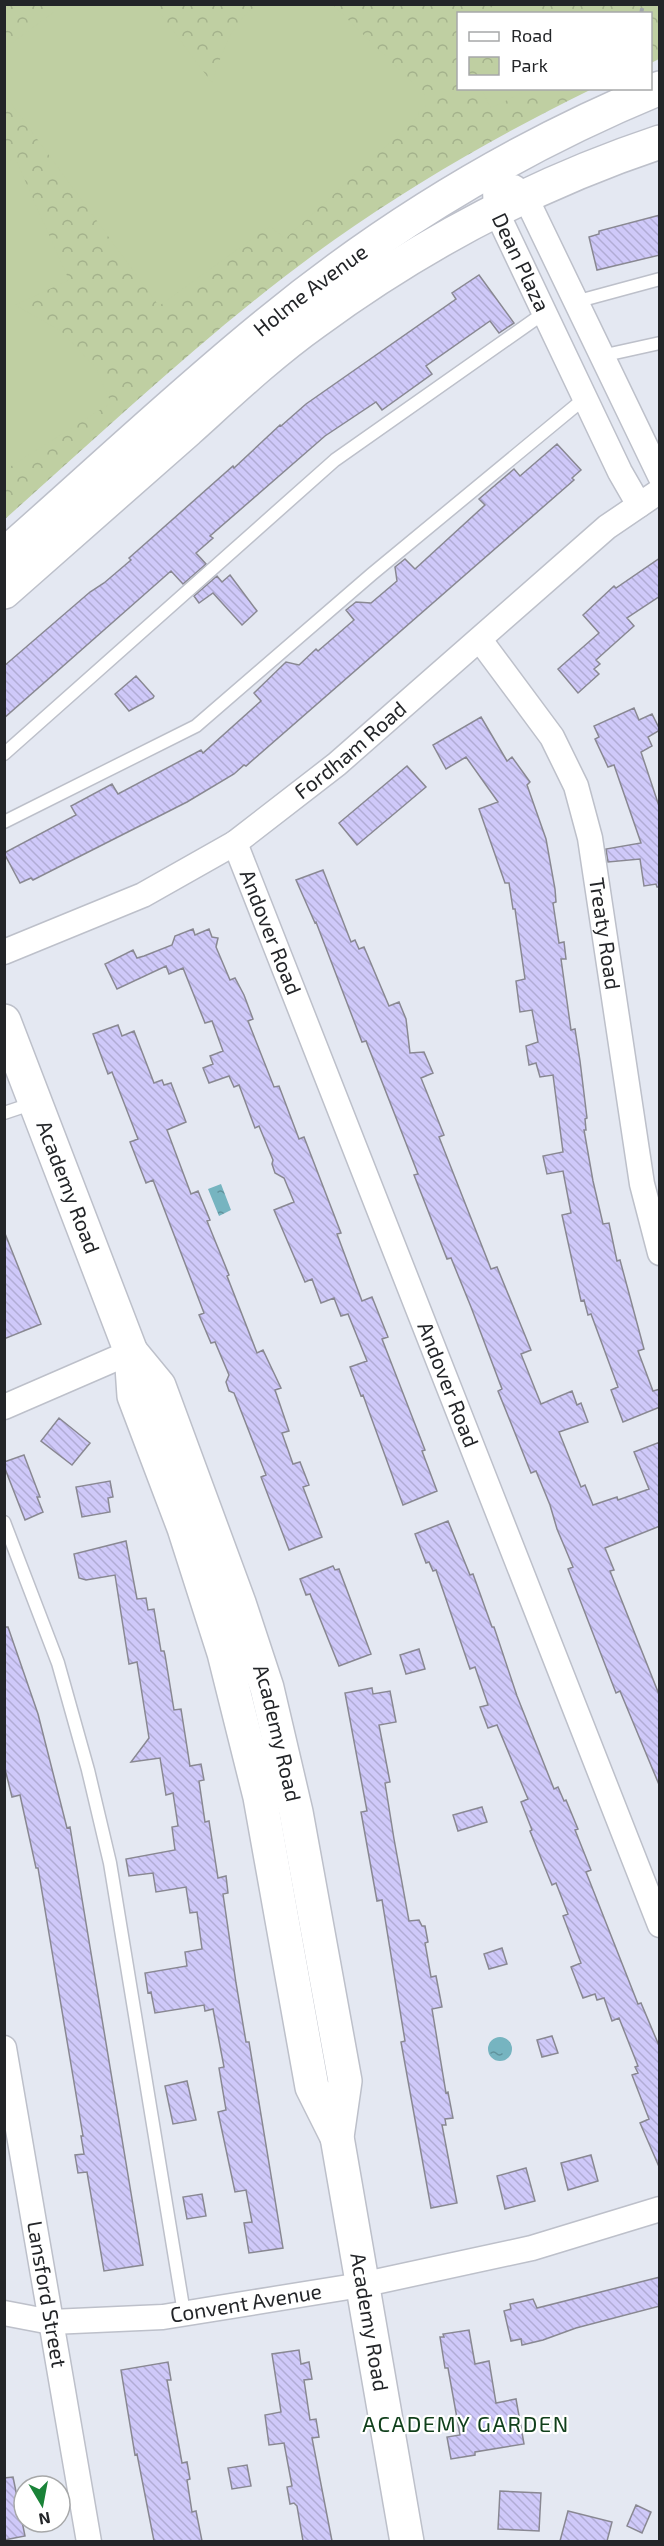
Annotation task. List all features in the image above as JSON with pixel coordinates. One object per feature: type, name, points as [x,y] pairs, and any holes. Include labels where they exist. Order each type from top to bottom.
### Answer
[{"type":"main road","name":"Holme Avenue","points":[[4,555],[268,323],[356,257],[494,169],[587,120],[660,88]]},
{"type":"main road","name":"Holme Avenue","points":[[4,592],[286,344],[379,278],[525,196],[589,168],[660,142]]},
{"type":"main road","name":"Academy Road","points":[[4,1022],[131,1352],[134,1396],[184,1528],[227,1664],[260,1797],[312,2087],[337,2137],[407,2541]]},
{"type":"street","name":"Dean Plaza","points":[[494,169],[525,196],[660,476]]},
{"type":"street","name":"Dean Plaza","points":[[494,169],[496,211],[639,505]]},
{"type":"street","name":"Fordham Road","points":[[4,952],[143,895],[235,843],[337,764],[607,527],[660,491]]},
{"type":"street","name":"Treaty Road","points":[[480,640],[552,737],[576,786],[590,838],[642,1184],[660,1253]]},
{"type":"street","name":"Andover Road","points":[[235,843],[660,1925]]},
{"type":"street","points":[[4,1407],[131,1352]]},
{"type":"street","name":"Lansford Street","points":[[4,2048],[89,2541]]},
{"type":"street","name":"Convent Avenue","points":[[4,2313],[51,2322],[163,2316],[361,2285],[532,2248],[660,2209]]},
{"type":"lane","points":[[575,302],[660,279]]},
{"type":"lane","points":[[4,754],[335,460],[544,313]]},
{"type":"lane","points":[[601,356],[660,343]]},
{"type":"lane","points":[[4,822],[196,726],[372,574],[585,398]]},
{"type":"lane","points":[[4,1113],[36,1102]]},
{"type":"lane","points":[[4,1522],[58,1663],[88,1770],[110,1863],[184,2313]]},
{"type":"green space","points":[[65,4],[154,5],[212,83],[228,40],[240,21],[257,5],[333,5],[416,86],[418,92],[424,94],[426,111],[419,111],[418,117],[285,239],[270,226],[159,306],[5,95],[5,48]]},
{"type":"green space","points":[[498,4],[529,5],[533,12],[482,12]]},
{"type":"green space","points":[[5,5],[659,5],[659,59],[652,62],[652,12],[457,12],[457,90],[590,90],[460,159],[396,198],[334,240],[248,305],[5,519]]},
{"type":"green space","points":[[482,90],[528,90],[491,108]]},
{"type":"green space","points":[[15,158],[69,280],[15,305],[61,331],[96,368],[111,403],[5,470],[4,163]]},
{"type":"water","points":[[221,1184],[231,1210],[219,1216],[208,1189]]},
{"type":"water","points":[[500,2037],[505,2038],[511,2044],[511,2054],[505,2060],[500,2061],[495,2060],[489,2054],[488,2049],[489,2044],[495,2038]]},
{"type":"building","points":[[660,215],[660,255],[597,270],[589,237],[599,234],[599,231]]},
{"type":"building","points":[[479,275],[514,323],[499,333],[490,321],[426,366],[432,374],[382,410],[376,402],[325,436],[210,536],[213,538],[196,553],[206,564],[183,584],[171,571],[4,718],[4,666],[131,560],[129,558],[233,466],[234,468],[280,425],[306,404],[456,299],[452,293]]},
{"type":"building","points":[[557,444],[581,470],[572,478],[574,480],[246,766],[244,765],[234,774],[187,802],[33,880],[31,878],[20,883],[4,853],[76,815],[71,806],[112,784],[118,794],[201,750],[203,753],[261,701],[254,693],[286,662],[299,665],[316,649],[318,651],[354,620],[346,610],[356,602],[371,603],[397,581],[395,567],[405,559],[415,569],[485,505],[479,499],[514,469],[520,476]]},
{"type":"building","points":[[660,558],[660,596],[627,618],[634,626],[596,660],[600,664],[594,669],[599,674],[578,693],[558,669],[599,633],[583,615],[614,586],[616,588]]},
{"type":"building","points":[[230,575],[257,611],[242,625],[213,593],[199,603],[194,596],[217,576],[222,582]]},
{"type":"building","points":[[136,676],[154,696],[129,711],[115,694]]},
{"type":"building","points":[[634,708],[639,720],[652,714],[660,730],[648,737],[652,746],[641,752],[660,809],[660,887],[656,884],[644,886],[640,859],[608,862],[606,849],[641,843],[614,765],[608,767],[595,739],[599,737],[594,726]]},
{"type":"building","points":[[481,717],[507,761],[512,757],[530,782],[527,785],[546,839],[555,889],[556,902],[553,903],[559,943],[564,942],[566,959],[561,959],[571,1030],[575,1029],[580,1061],[587,1118],[585,1119],[586,1130],[584,1130],[593,1181],[603,1224],[609,1223],[617,1261],[620,1260],[644,1349],[638,1351],[653,1391],[660,1389],[660,1407],[623,1422],[611,1390],[618,1387],[591,1314],[588,1315],[584,1300],[581,1301],[562,1215],[571,1213],[563,1171],[547,1174],[543,1156],[563,1152],[553,1075],[540,1077],[536,1063],[529,1065],[526,1046],[538,1042],[532,1010],[520,1012],[516,981],[525,979],[515,909],[513,909],[509,883],[505,883],[479,809],[498,802],[466,757],[446,769],[433,745]]},
{"type":"building","points":[[407,766],[426,787],[357,845],[339,823]]},
{"type":"building","points":[[323,870],[351,942],[355,940],[359,949],[364,947],[389,1006],[399,1002],[406,1019],[410,1053],[424,1052],[433,1073],[421,1078],[444,1135],[439,1137],[491,1269],[497,1267],[531,1350],[521,1354],[541,1404],[572,1391],[577,1405],[581,1403],[588,1422],[559,1432],[581,1487],[585,1485],[593,1505],[617,1497],[618,1500],[649,1489],[634,1452],[660,1442],[660,1526],[605,1548],[614,1570],[610,1571],[660,1697],[660,1787],[620,1691],[616,1693],[568,1569],[573,1567],[550,1505],[536,1471],[531,1473],[498,1391],[502,1389],[471,1307],[451,1258],[447,1259],[414,1175],[418,1174],[366,1041],[362,1042],[316,922],[296,880]]},
{"type":"building","points":[[193,929],[195,935],[209,929],[212,937],[218,938],[216,947],[230,980],[235,978],[244,995],[253,1019],[248,1021],[274,1087],[279,1086],[299,1139],[304,1137],[341,1233],[337,1234],[362,1301],[372,1297],[388,1337],[382,1339],[425,1450],[422,1451],[437,1491],[403,1505],[363,1395],[361,1396],[350,1367],[367,1361],[348,1314],[341,1316],[334,1298],[321,1303],[312,1279],[305,1282],[274,1210],[294,1202],[284,1178],[275,1173],[273,1160],[259,1126],[255,1128],[239,1085],[234,1087],[229,1076],[209,1083],[203,1068],[213,1064],[210,1056],[223,1051],[212,1021],[205,1023],[183,968],[169,974],[166,966],[117,989],[105,964],[133,950],[137,958],[172,945],[175,936]]},
{"type":"building","points":[[118,1025],[122,1036],[134,1031],[154,1083],[162,1080],[164,1085],[171,1083],[186,1122],[167,1130],[191,1194],[198,1191],[210,1220],[207,1221],[257,1353],[263,1350],[281,1388],[275,1390],[289,1431],[282,1433],[293,1464],[300,1462],[309,1485],[303,1487],[322,1537],[289,1550],[261,1477],[266,1475],[234,1393],[229,1391],[226,1382],[229,1375],[215,1342],[211,1343],[199,1315],[204,1313],[153,1180],[146,1183],[130,1142],[138,1139],[112,1072],[108,1074],[93,1034]]},
{"type":"building","points":[[4,1231],[41,1324],[4,1339]]},
{"type":"building","points":[[59,1418],[90,1443],[72,1465],[41,1441]]},
{"type":"building","points":[[24,1455],[40,1497],[37,1497],[43,1512],[25,1520],[4,1466],[4,1462]]},
{"type":"building","points":[[110,1481],[113,1497],[108,1498],[110,1512],[82,1517],[76,1487]]},
{"type":"building","points":[[448,1521],[470,1575],[473,1574],[492,1627],[494,1627],[517,1696],[554,1789],[558,1787],[564,1801],[566,1800],[578,1829],[575,1830],[591,1870],[586,1872],[638,2004],[641,2003],[660,2048],[660,2169],[640,2123],[649,2119],[632,2075],[638,2073],[635,2067],[638,2066],[619,2018],[612,2021],[604,1998],[597,2000],[595,1994],[583,1998],[571,1967],[581,1963],[563,1916],[568,1914],[556,1883],[552,1885],[530,1831],[532,1830],[521,1802],[528,1799],[497,1725],[488,1728],[480,1707],[488,1705],[475,1667],[470,1669],[436,1570],[433,1571],[429,1562],[426,1563],[415,1534]]},
{"type":"building","points":[[126,1541],[137,1599],[146,1598],[148,1610],[154,1609],[161,1651],[164,1651],[165,1655],[174,1710],[181,1709],[190,1766],[201,1764],[204,1780],[199,1781],[205,1822],[209,1821],[218,1878],[226,1876],[228,1893],[223,1894],[236,1983],[246,2042],[249,2042],[283,2248],[249,2253],[244,2223],[252,2222],[246,2190],[235,2192],[218,2112],[226,2110],[219,2068],[224,2067],[213,2009],[205,2011],[204,2005],[155,2013],[151,1992],[148,1993],[145,1973],[187,1966],[185,1952],[202,1949],[197,1912],[190,1913],[186,1887],[156,1892],[153,1873],[129,1876],[126,1859],[175,1850],[172,1827],[178,1826],[173,1793],[166,1795],[160,1758],[131,1762],[149,1738],[137,1662],[129,1664],[115,1575],[86,1580],[79,1578],[74,1554]]},
{"type":"building","points":[[333,1566],[335,1570],[339,1569],[371,1654],[339,1666],[310,1594],[306,1595],[300,1579]]},
{"type":"building","points":[[4,1627],[8,1627],[38,1714],[67,1828],[70,1827],[143,2265],[104,2271],[87,2172],[78,2173],[75,2155],[84,2154],[81,2136],[83,2136],[38,1868],[36,1868],[20,1795],[12,1797],[4,1765]]},
{"type":"building","points":[[419,1649],[425,1669],[406,1674],[400,1655]]},
{"type":"building","points":[[372,1688],[373,1694],[390,1691],[396,1722],[379,1725],[390,1782],[385,1783],[394,1839],[409,1921],[419,1920],[422,1926],[425,1926],[428,1942],[425,1943],[431,1977],[436,1976],[442,2007],[432,2009],[446,2093],[448,2092],[453,2118],[445,2119],[446,2125],[442,2125],[457,2203],[431,2208],[401,2042],[405,2041],[382,1900],[377,1901],[361,1812],[367,1811],[345,1693]]},
{"type":"building","points":[[482,1807],[487,1822],[458,1831],[453,1815]]},
{"type":"building","points":[[502,1948],[507,1964],[489,1969],[484,1954]]},
{"type":"building","points":[[552,2036],[558,2053],[542,2057],[537,2040]]},
{"type":"building","points":[[187,2081],[196,2120],[173,2124],[165,2086]]},
{"type":"building","points":[[591,2155],[598,2181],[568,2190],[561,2163]]},
{"type":"building","points":[[526,2168],[535,2201],[505,2209],[497,2176]]},
{"type":"building","points":[[202,2194],[206,2216],[187,2219],[183,2197]]},
{"type":"building","points":[[660,2277],[660,2306],[522,2345],[521,2339],[511,2341],[504,2311],[511,2309],[510,2304],[533,2299],[537,2308]]},
{"type":"building","points":[[469,2330],[475,2364],[489,2361],[496,2403],[516,2399],[524,2444],[475,2452],[475,2455],[451,2459],[447,2437],[460,2435],[440,2337],[444,2337],[443,2334]]},
{"type":"building","points":[[299,2350],[301,2364],[309,2362],[312,2379],[304,2380],[310,2420],[316,2419],[319,2437],[312,2438],[332,2541],[303,2541],[297,2506],[294,2503],[290,2504],[287,2487],[292,2486],[284,2443],[269,2445],[265,2415],[281,2412],[272,2354]]},
{"type":"building","points":[[168,2362],[171,2380],[167,2380],[182,2463],[187,2462],[192,2512],[196,2511],[202,2541],[154,2541],[137,2454],[135,2455],[121,2370]]},
{"type":"building","points":[[247,2465],[251,2486],[232,2489],[228,2468]]},
{"type":"building","points":[[12,2477],[12,2534],[25,2534],[25,2536],[4,2540],[4,2478]]},
{"type":"building","points":[[500,2491],[541,2493],[539,2531],[498,2529]]},
{"type":"building","points":[[636,2505],[651,2512],[642,2533],[627,2526]]},
{"type":"building","points":[[568,2511],[612,2522],[607,2541],[560,2541]]},
{"type":"district","name":"ACADEMY GARDEN","points":[[466,2424]]}]
